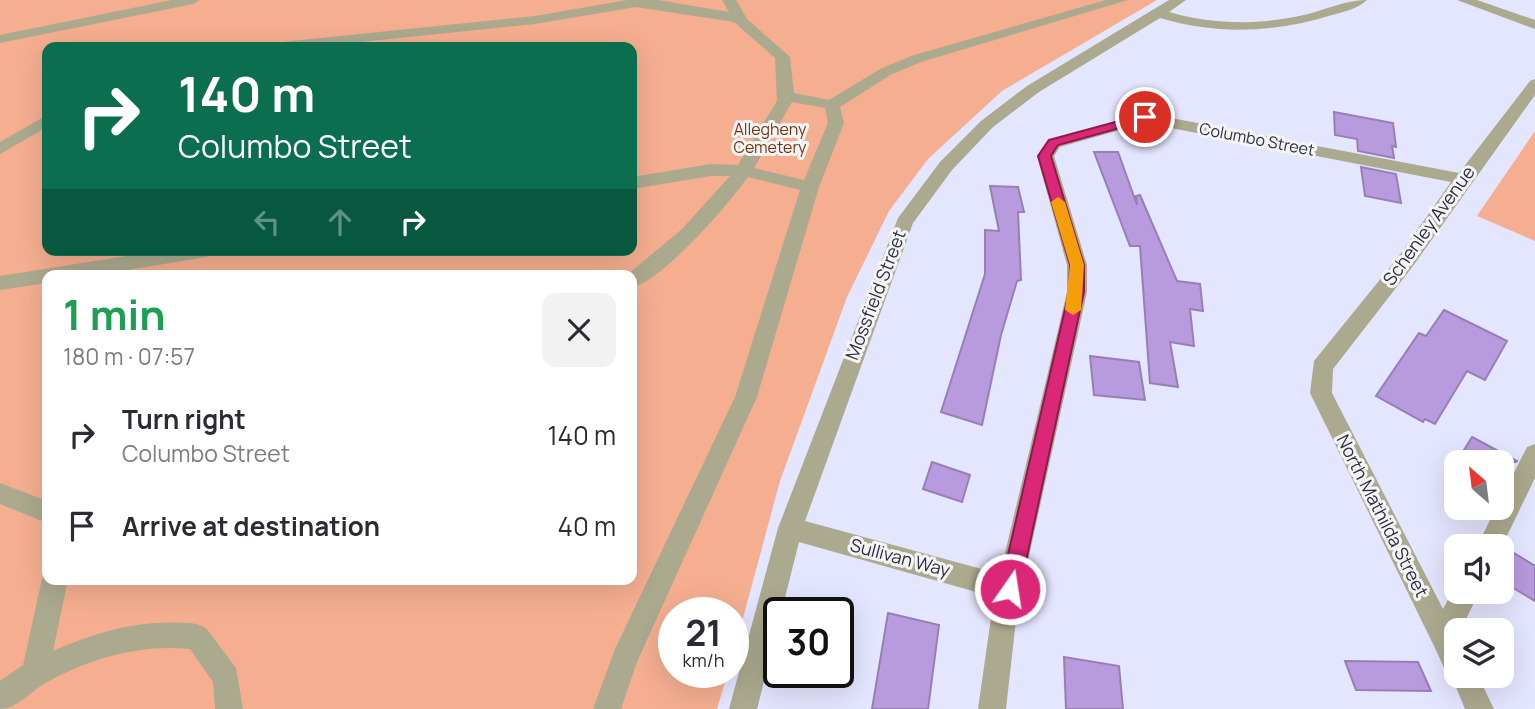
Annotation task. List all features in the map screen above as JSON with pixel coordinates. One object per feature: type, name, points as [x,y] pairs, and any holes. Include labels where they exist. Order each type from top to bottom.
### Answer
[{"type":"street","points":[[0,39],[193,0]]},
{"type":"street","points":[[321,42],[535,20],[651,0]]},
{"type":"street","points":[[637,277],[664,257],[719,205],[745,171],[776,121],[786,96],[782,57],[739,18],[729,0]]},
{"type":"street","points":[[786,96],[832,105],[887,71],[919,58],[1121,0]]},
{"type":"street","name":"Mossfield Street","points":[[743,709],[790,528],[904,222],[926,191],[987,124],[1033,89],[1179,0]]},
{"type":"street","points":[[1157,13],[1204,26],[1243,29],[1304,18],[1360,0]]},
{"type":"street","points":[[1464,0],[1535,24]]},
{"type":"street","points":[[635,3],[739,18]]},
{"type":"street","name":"Schenley Avenue","points":[[1321,367],[1406,261],[1463,179],[1535,84]]},
{"type":"street","points":[[607,709],[625,659],[746,397],[810,187],[836,123],[832,105]]},
{"type":"street","name":"Columbo Street","points":[[1010,589],[1077,292],[1077,265],[1045,156],[1054,143],[1145,117],[1463,179]]},
{"type":"street","points":[[0,149],[42,123]]},
{"type":"street","points":[[637,182],[711,170],[745,171],[810,187]]},
{"type":"street","points":[[81,270],[169,256]]},
{"type":"street","points":[[0,283],[42,276]]},
{"type":"street","name":"North Mathilda Street","points":[[1321,367],[1321,393],[1443,637]]},
{"type":"street","points":[[1495,534],[1535,454]]},
{"type":"street","points":[[0,493],[42,510]]},
{"type":"street","name":"Sullivan Way","points":[[790,528],[1010,589]]},
{"type":"street","points":[[35,673],[54,585]]},
{"type":"street","points":[[992,709],[1004,611],[1010,589]]},
{"type":"street","points":[[1443,637],[1460,604]]},
{"type":"street","points":[[0,698],[35,673],[84,650],[126,637],[167,632],[197,637],[226,678],[229,709]]},
{"type":"street","points":[[1469,688],[1480,709]]},
{"type":"green space","name":"Allegheny Cemetery","points":[[0,0],[1157,0],[1002,91],[928,159],[889,211],[847,297],[780,481],[749,597],[658,597],[658,688],[723,688],[717,709],[0,709]]},
{"type":"green space","points":[[1535,131],[1535,241],[1477,216]]},
{"type":"building","points":[[1334,112],[1393,123],[1396,147],[1392,146],[1394,158],[1358,151],[1357,139],[1335,135]]},
{"type":"building","points":[[1094,152],[1118,152],[1137,205],[1136,196],[1140,195],[1177,281],[1200,284],[1203,311],[1190,309],[1194,346],[1170,342],[1178,387],[1150,383],[1140,246],[1130,246]]},
{"type":"building","points":[[1361,167],[1396,174],[1401,203],[1365,196]]},
{"type":"building","points":[[990,186],[1018,187],[1024,212],[1018,212],[1021,280],[1017,281],[1001,335],[982,425],[941,412],[985,274],[985,230],[999,231]]},
{"type":"building","points":[[1444,310],[1507,341],[1485,380],[1467,371],[1435,424],[1425,419],[1423,422],[1376,396],[1419,333],[1426,336]]},
{"type":"building","points":[[1090,356],[1139,362],[1145,400],[1094,395]]},
{"type":"building","points":[[1472,437],[1496,450],[1464,450]]},
{"type":"building","points":[[932,462],[970,475],[962,502],[923,489]]},
{"type":"building","points":[[1514,553],[1535,566],[1535,601],[1514,588]]},
{"type":"building","points":[[888,613],[939,625],[928,709],[872,709]]},
{"type":"building","points":[[1064,657],[1119,666],[1123,709],[1066,709]]},
{"type":"building","points":[[1345,661],[1418,662],[1431,691],[1356,690]]},
{"type":"slow traffic","points":[[1058,202],[1077,265],[1077,292],[1073,310]]},
{"type":"route","points":[[1010,589],[1077,292],[1077,265],[1045,156],[1054,143],[1145,117]]}]
